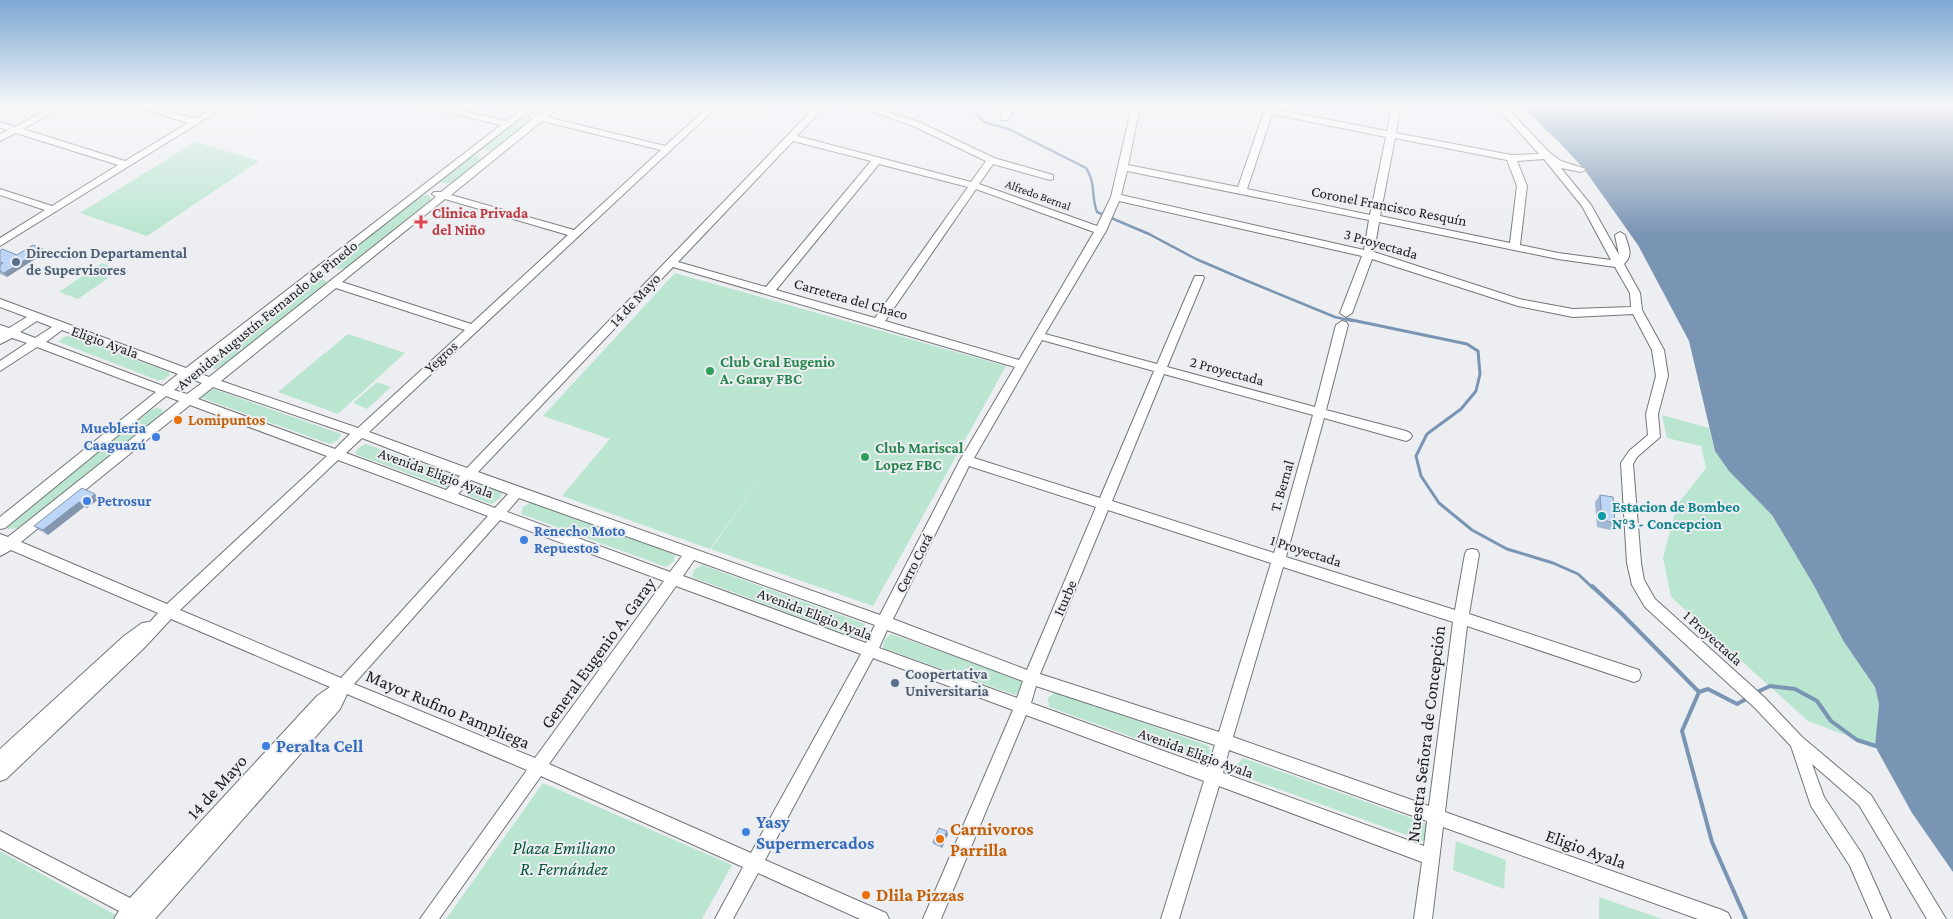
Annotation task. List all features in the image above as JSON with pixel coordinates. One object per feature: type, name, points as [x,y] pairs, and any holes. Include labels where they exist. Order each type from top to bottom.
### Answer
[{"type":"street","points":[[78,149],[126,164]]},
{"type":"street","points":[[0,243],[151,149]]},
{"type":"street","name":"Avenida Augustín Fernando de Pinedo","points":[[0,524],[188,372],[475,149]]},
{"type":"street","name":"Avenida Augustín Fernando de Pinedo","points":[[3,544],[189,399],[209,381],[501,149]]},
{"type":"street","name":"Yegros","points":[[0,774],[139,644],[169,611],[574,233],[667,149]]},
{"type":"street","name":"14 de Mayo","points":[[449,495],[781,149]]},
{"type":"street","name":"Alfredo Bernal","points":[[834,149],[973,185],[1103,227]]},
{"type":"street","points":[[968,149],[991,160],[1050,177]]},
{"type":"street","name":"Cerro Corá","points":[[724,919],[869,652],[966,460],[1103,227],[1116,197],[1127,149]]},
{"type":"street","points":[[1241,192],[1255,149]]},
{"type":"street","name":"T. Bernal","points":[[1170,919],[1225,741],[1320,412],[1344,319],[1368,254],[1389,149]]},
{"type":"street","points":[[1464,149],[1511,158],[1547,156],[1565,168],[1581,169]]},
{"type":"street","points":[[1540,149],[1586,205],[1635,294],[1637,310]]},
{"type":"street","points":[[1511,158],[1522,186],[1515,246]]},
{"type":"street","points":[[768,291],[877,160]]},
{"type":"street","points":[[878,323],[991,160]]},
{"type":"street","name":"Coronel Francisco Resquín","points":[[1123,167],[1558,256],[1617,264]]},
{"type":"street","points":[[423,190],[574,233]]},
{"type":"street","points":[[0,192],[54,210]]},
{"type":"street","name":"3 Proyectada","points":[[1116,197],[1368,254],[1518,302],[1573,313],[1637,310]]},
{"type":"street","points":[[1617,264],[1624,258],[1625,251],[1620,235]]},
{"type":"street","name":"Carretera del Chaco","points":[[671,263],[1023,365]]},
{"type":"street","name":"Iturbe","points":[[932,919],[1199,278]]},
{"type":"street","points":[[333,283],[472,328]]},
{"type":"street","name":"Eligio Ayala","points":[[0,303],[209,381]]},
{"type":"street","name":"1 Proyectada","points":[[1637,310],[1658,350],[1662,376],[1652,414],[1654,436],[1632,454],[1626,463],[1637,581],[1650,603],[1760,703],[1797,742]]},
{"type":"street","points":[[0,340],[6,331],[36,316]]},
{"type":"street","points":[[0,367],[61,326]]},
{"type":"street","name":"Eligio Ayala","points":[[6,331],[189,399]]},
{"type":"street","name":"2 Proyectada","points":[[1040,336],[1406,436]]},
{"type":"street","name":"Avenida Eligio Ayala","points":[[209,381],[360,433],[517,492],[883,622],[1031,678],[1225,741],[1436,817]]},
{"type":"street","name":"Avenida Eligio Ayala","points":[[189,399],[869,652],[1432,856]]},
{"type":"street","name":"1 Proyectada","points":[[966,460],[1634,675]]},
{"type":"street","name":"14 de Mayo","points":[[140,916],[335,704],[343,686],[517,492]]},
{"type":"street","name":"Mayor Rufino Pampliega","points":[[3,544],[169,611],[538,767],[756,862],[880,919]]},
{"type":"street","name":"General Eugenio A. Garay","points":[[429,919],[691,554]]},
{"type":"street","name":"Nuestra Señora de Concepción","points":[[1423,919],[1461,618],[1472,554]]},
{"type":"street","name":"Yegros","points":[[0,759],[129,640],[169,611]]},
{"type":"street","points":[[1797,742],[1817,801],[1856,860],[1882,919]]},
{"type":"street","points":[[1797,742],[1865,800],[1937,919]]},
{"type":"street","name":"Eligio Ayala","points":[[1436,817],[1722,919]]},
{"type":"street","points":[[0,839],[140,916]]},
{"type":"green space","points":[[184,149],[218,149],[259,161],[147,236],[80,213]]},
{"type":"green space","points":[[482,149],[496,149],[493,151]]},
{"type":"green space","points":[[477,156],[481,160],[462,176],[450,182],[440,182],[440,180],[470,157]]},
{"type":"green space","points":[[428,195],[432,199],[346,268],[338,269],[334,267],[334,264],[421,196]]},
{"type":"green space","points":[[102,263],[120,270],[78,299],[59,292]]},
{"type":"green space","points":[[675,273],[1006,366],[873,606],[711,549],[769,466],[710,549],[562,496],[610,439],[543,416]]},
{"type":"green space","points":[[322,279],[326,281],[326,284],[223,366],[215,369],[209,368],[208,364],[314,280]]},
{"type":"green space","points":[[348,334],[405,353],[338,414],[278,392]]},
{"type":"green space","points":[[72,335],[168,372],[170,375],[163,380],[157,380],[59,342],[63,337]]},
{"type":"green space","points":[[377,382],[391,387],[367,409],[353,403]]},
{"type":"green space","points":[[211,388],[341,435],[337,441],[330,444],[199,397]]},
{"type":"green space","points":[[156,408],[162,409],[163,415],[21,528],[8,529],[7,526],[12,519]]},
{"type":"green space","points":[[1662,415],[1709,428],[1715,451],[1772,515],[1813,584],[1844,642],[1875,687],[1879,704],[1875,746],[1808,721],[1671,597],[1663,558],[1677,505],[1706,468],[1701,446],[1667,438]]},
{"type":"green space","points":[[366,444],[459,478],[448,488],[355,454],[358,448]]},
{"type":"green space","points":[[480,484],[502,492],[501,497],[492,504],[469,496],[472,489]]},
{"type":"green space","points":[[531,502],[675,554],[674,561],[666,567],[521,514],[523,507]]},
{"type":"green space","points":[[702,565],[865,624],[864,632],[857,638],[692,577],[694,570]]},
{"type":"green space","points":[[891,634],[1021,680],[1021,691],[1015,695],[883,648],[884,640]]},
{"type":"green space","points":[[1055,692],[1209,746],[1210,758],[1205,763],[1049,707],[1048,698]]},
{"type":"green space","points":[[1243,758],[1425,823],[1428,826],[1426,839],[1423,841],[1239,775],[1237,765]]},
{"type":"green space","name":"Plaza Emiliano R. Fernández","points":[[543,783],[732,865],[702,919],[446,919]]},
{"type":"green space","points":[[1456,841],[1506,860],[1504,889],[1453,870]]},
{"type":"green space","points":[[0,851],[119,917],[117,919],[0,919]]},
{"type":"green space","points":[[1599,897],[1662,919],[1599,919]]},
{"type":"water","points":[[1565,149],[1953,149],[1953,872],[1912,813],[1875,746],[1879,704],[1875,687],[1844,642],[1813,584],[1772,515],[1729,471],[1715,451],[1689,341],[1638,245],[1584,169]]},
{"type":"building","points":[[33,245],[43,249],[4,273],[0,271],[0,265],[3,263],[0,262],[0,251],[2,249],[17,255]]},
{"type":"building","points":[[82,488],[95,494],[83,504],[79,502],[43,530],[34,526]]},
{"type":"building","points":[[1600,495],[1613,497],[1615,523],[1602,520]]},
{"type":"building","name":"Carnivoros Parrilla","points":[[939,828],[947,831],[941,845],[933,842]]},
{"type":"waterway","points":[[1048,149],[1086,168],[1091,179],[1097,212],[1149,234],[1196,259],[1245,280],[1335,317],[1353,321]]},
{"type":"waterway","points":[[1347,319],[1467,344],[1478,351],[1480,374],[1476,391],[1461,409],[1427,434],[1416,456],[1421,476],[1439,503],[1472,530],[1507,549],[1553,563],[1578,574],[1593,588]]},
{"type":"waterway","points":[[1592,586],[1699,692]]},
{"type":"waterway","points":[[1755,693],[1770,686],[1795,689],[1817,701],[1831,721],[1857,740],[1879,747]]},
{"type":"waterway","points":[[1699,692],[1708,689],[1737,704],[1748,698]]},
{"type":"waterway","points":[[1699,692],[1682,731],[1712,842],[1746,919]]},
{"type":"place","name":"Clinica Privada del Niño","points":[[421,222]]},
{"type":"place","name":"Direccion Departamental de Supervisores","points":[[16,262]]},
{"type":"place","name":"Club Gral Eugenio A. Garay FBC","points":[[710,371]]},
{"type":"place","name":"Lomipuntos","points":[[178,420]]},
{"type":"place","name":"Muebleria Caaguazú","points":[[156,437]]},
{"type":"place","name":"Club Mariscal Lopez FBC","points":[[865,457]]},
{"type":"place","name":"Petrosur","points":[[87,501]]},
{"type":"place","name":"Estacion de Bombeo N°3 - Concepcion","points":[[1602,516]]},
{"type":"place","name":"Renecho Moto Repuestos","points":[[524,540]]},
{"type":"place","name":"Coopertativa Universitaria","points":[[895,683]]},
{"type":"place","name":"Peralta Cell","points":[[266,746]]},
{"type":"place","name":"Yasy Supermercados","points":[[746,832]]},
{"type":"place","name":"Carnivoros Parrilla","points":[[940,839]]},
{"type":"place","name":"Dlila Pizzas","points":[[866,895]]}]
